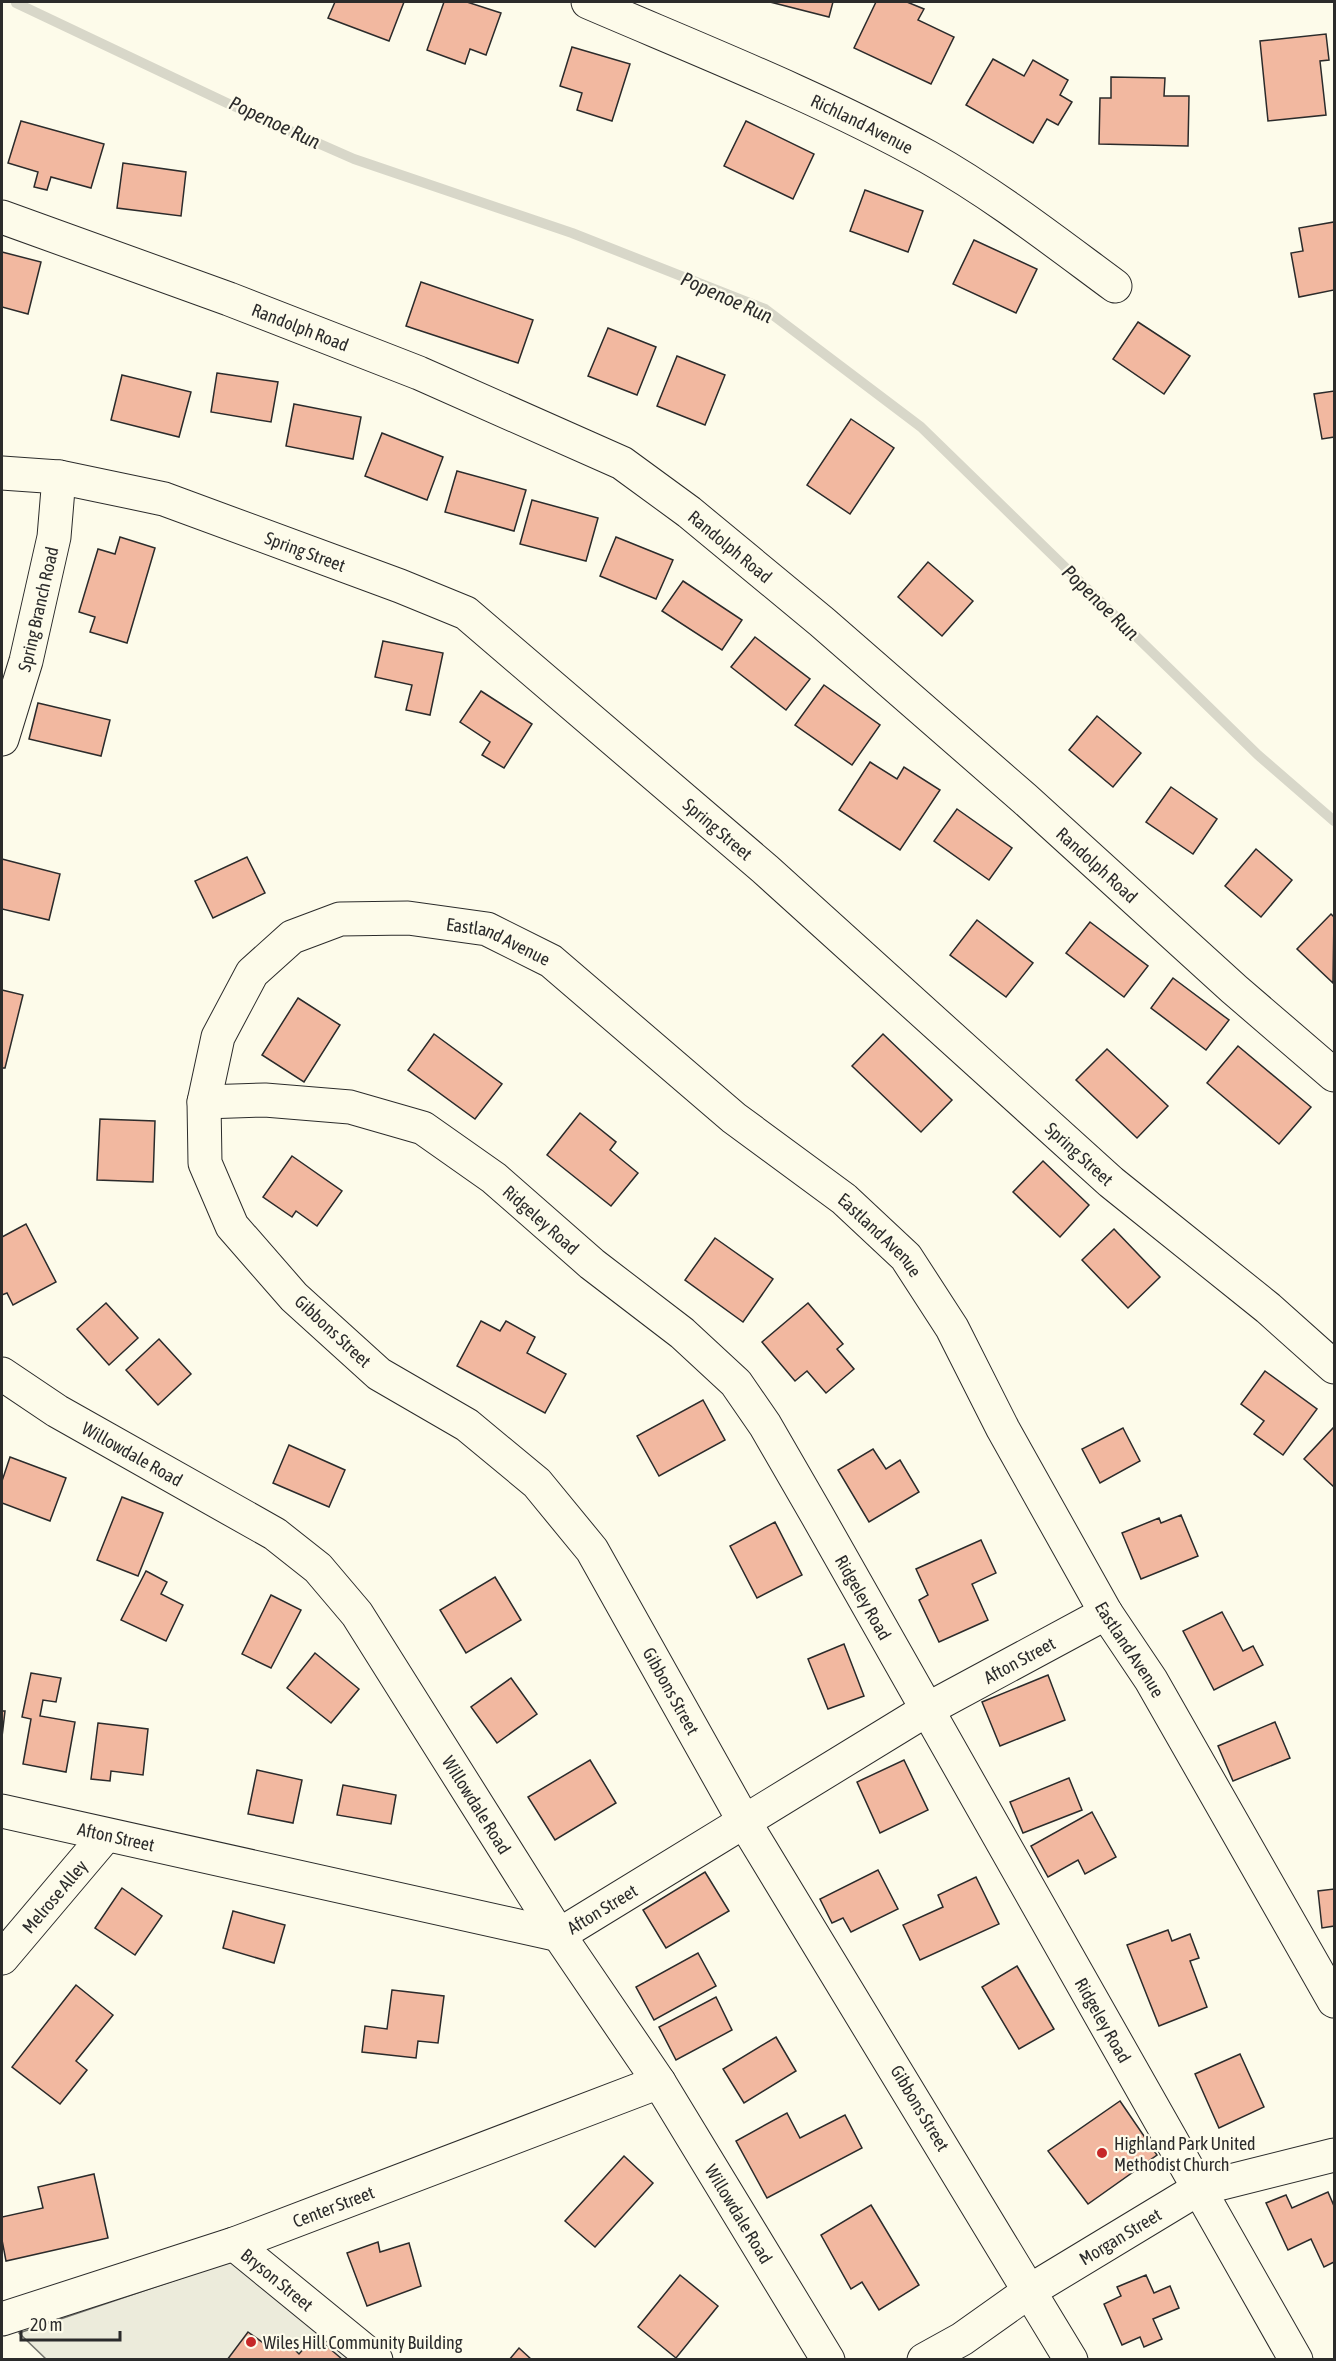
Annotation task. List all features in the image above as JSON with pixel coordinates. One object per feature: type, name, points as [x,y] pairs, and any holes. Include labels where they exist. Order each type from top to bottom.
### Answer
[{"type":"street","name":"Richland Avenue","points":[[588,2],[855,119],[929,158],[997,199],[1115,286]]},
{"type":"street","name":"Randolph Road","points":[[2,217],[230,299],[419,373],[622,463],[689,512],[822,622],[1025,799],[1234,989],[1335,1076]]},
{"type":"street","name":"Spring Street","points":[[2,473],[59,477],[164,499],[400,586],[466,613],[765,869],[1111,1182],[1268,1308],[1335,1367]]},
{"type":"street","name":"Spring Branch Road","points":[[2,739],[26,661],[54,537],[59,477]]},
{"type":"street","name":"Eastland Avenue","points":[[204,1102],[218,1037],[252,973],[291,937],[340,919],[408,918],[487,929],[551,962],[734,1118],[844,1199],[906,1257],[952,1328],[1003,1429],[1106,1613],[1151,1680],[1335,2001]]},
{"type":"street","name":"Ridgeley Road","points":[[204,1102],[265,1100],[350,1107],[423,1128],[494,1178],[592,1264],[682,1333],[736,1383],[765,1425],[928,1709],[1296,2360]]},
{"type":"street","name":"Gibbons Street","points":[[204,1102],[205,1163],[232,1226],[294,1297],[379,1374],[468,1425],[537,1483],[592,1550],[745,1823],[1031,2290],[1071,2360]]},
{"type":"street","name":"Willowdale Road","points":[[2,1374],[57,1411],[275,1533],[318,1568],[357,1614],[559,1935],[660,2082],[828,2360]]},
{"type":"street","name":"Afton Street","points":[[2,1811],[559,1935],[928,1709],[1106,1613]]},
{"type":"street","name":"Melrose Alley","points":[[2,1958],[106,1835]]},
{"type":"street","name":"Center Street","points":[[2,2319],[234,2244],[660,2082]]},
{"type":"street","name":"Morgan Street","points":[[924,2360],[962,2339],[1031,2290],[1198,2188],[1335,2155]]},
{"type":"street","name":"Bryson Street","points":[[234,2244],[376,2360]]},
{"type":"shaded area","points":[[235,2260],[362,2359],[46,2359],[19,2333]]},
{"type":"building","points":[[335,2],[404,2],[389,41],[328,18]]},
{"type":"building","points":[[444,2],[467,2],[501,13],[486,55],[470,49],[465,64],[427,50]]},
{"type":"building","points":[[770,2],[833,2],[829,17]]},
{"type":"building","points":[[876,2],[907,2],[924,9],[918,20],[954,37],[931,84],[854,48]]},
{"type":"building","points":[[1326,34],[1329,60],[1320,61],[1326,115],[1268,121],[1260,41]]},
{"type":"building","points":[[572,47],[630,64],[612,121],[577,110],[582,93],[560,86]]},
{"type":"building","points":[[993,59],[1024,76],[1033,60],[1068,80],[1060,95],[1072,102],[1058,125],[1047,119],[1033,143],[966,105]]},
{"type":"building","points":[[1111,77],[1165,78],[1164,96],[1189,96],[1188,146],[1099,144],[1100,98],[1111,98]]},
{"type":"building","points":[[21,121],[104,144],[91,188],[51,177],[47,190],[34,187],[38,172],[8,163]]},
{"type":"building","points":[[746,121],[814,154],[793,199],[724,166]]},
{"type":"building","points":[[123,163],[186,172],[181,216],[117,208]]},
{"type":"building","points":[[865,190],[923,211],[908,252],[850,231]]},
{"type":"building","points":[[1334,222],[1334,290],[1299,297],[1291,253],[1303,251],[1299,228]]},
{"type":"building","points":[[974,240],[1037,269],[1016,313],[953,284]]},
{"type":"building","points":[[2,252],[41,262],[28,314],[2,307]]},
{"type":"building","points":[[421,282],[533,320],[518,363],[406,326]]},
{"type":"building","points":[[1138,322],[1190,356],[1164,394],[1113,359]]},
{"type":"building","points":[[608,328],[656,347],[637,395],[588,376]]},
{"type":"building","points":[[677,356],[725,375],[705,425],[657,406]]},
{"type":"building","points":[[217,373],[278,382],[271,422],[211,412]]},
{"type":"building","points":[[122,375],[191,392],[179,437],[111,420]]},
{"type":"building","points":[[1334,391],[1334,437],[1322,439],[1314,394]]},
{"type":"building","points":[[294,404],[361,417],[353,459],[286,446]]},
{"type":"building","points":[[851,419],[894,448],[850,514],[807,485]]},
{"type":"building","points":[[382,433],[443,457],[427,500],[365,476]]},
{"type":"building","points":[[457,471],[526,490],[514,531],[445,512]]},
{"type":"building","points":[[532,500],[598,518],[586,561],[520,544]]},
{"type":"building","points":[[120,537],[155,548],[127,643],[90,632],[95,617],[79,612],[98,549],[115,554]]},
{"type":"building","points":[[616,537],[673,560],[656,599],[600,576]]},
{"type":"building","points":[[928,562],[973,601],[942,636],[898,597]]},
{"type":"building","points":[[683,581],[742,620],[722,650],[662,611]]},
{"type":"building","points":[[755,637],[810,679],[786,710],[731,667]]},
{"type":"building","points":[[383,641],[443,653],[430,715],[406,710],[412,685],[375,677]]},
{"type":"building","points":[[824,685],[880,725],[852,765],[795,725]]},
{"type":"building","points":[[481,691],[532,724],[504,768],[482,755],[490,742],[460,722]]},
{"type":"building","points":[[38,703],[110,720],[101,756],[29,739]]},
{"type":"building","points":[[1097,716],[1141,753],[1113,787],[1069,750]]},
{"type":"building","points":[[870,762],[897,779],[904,767],[940,790],[900,850],[839,810]]},
{"type":"building","points":[[1171,787],[1217,819],[1193,854],[1146,822]]},
{"type":"building","points":[[957,809],[1012,848],[989,880],[934,841]]},
{"type":"building","points":[[1256,849],[1292,880],[1261,917],[1225,886]]},
{"type":"building","points":[[247,857],[265,893],[213,918],[195,881]]},
{"type":"building","points":[[2,859],[60,874],[49,920],[2,909]]},
{"type":"building","points":[[1331,914],[1334,917],[1333,983],[1297,949]]},
{"type":"building","points":[[977,920],[1033,963],[1006,997],[950,955]]},
{"type":"building","points":[[1090,922],[1148,966],[1124,997],[1066,953]]},
{"type":"building","points":[[1173,978],[1229,1020],[1206,1050],[1151,1008]]},
{"type":"building","points":[[2,990],[23,995],[5,1068],[2,1068]]},
{"type":"building","points":[[298,998],[340,1025],[304,1082],[262,1055]]},
{"type":"building","points":[[434,1034],[502,1084],[475,1119],[408,1070]]},
{"type":"building","points":[[883,1034],[952,1100],[921,1132],[852,1066]]},
{"type":"building","points":[[1238,1046],[1311,1107],[1279,1144],[1207,1083]]},
{"type":"building","points":[[1107,1049],[1168,1106],[1137,1138],[1076,1080]]},
{"type":"building","points":[[580,1113],[616,1142],[610,1150],[638,1173],[611,1206],[547,1155]]},
{"type":"building","points":[[100,1119],[155,1121],[153,1182],[97,1180]]},
{"type":"building","points":[[292,1156],[342,1191],[317,1226],[296,1211],[292,1217],[263,1197]]},
{"type":"building","points":[[1043,1161],[1089,1205],[1060,1237],[1013,1192]]},
{"type":"building","points":[[26,1224],[56,1282],[13,1305],[7,1293],[2,1295],[2,1237]]},
{"type":"building","points":[[1114,1229],[1160,1277],[1128,1308],[1082,1260]]},
{"type":"building","points":[[715,1238],[773,1279],[743,1322],[685,1280]]},
{"type":"building","points":[[106,1303],[138,1338],[109,1365],[77,1329]]},
{"type":"building","points":[[808,1303],[843,1344],[837,1349],[854,1369],[826,1393],[807,1371],[795,1381],[762,1342]]},
{"type":"building","points":[[481,1321],[500,1331],[506,1321],[535,1337],[527,1353],[566,1374],[545,1413],[457,1366]]},
{"type":"building","points":[[159,1339],[191,1374],[158,1405],[126,1370]]},
{"type":"building","points":[[1265,1371],[1317,1409],[1283,1455],[1254,1434],[1264,1421],[1241,1404]]},
{"type":"building","points":[[703,1400],[725,1440],[659,1476],[637,1436]]},
{"type":"building","points":[[1334,1427],[1334,1487],[1304,1459]]},
{"type":"building","points":[[1123,1428],[1140,1461],[1100,1483],[1082,1449]]},
{"type":"building","points":[[289,1445],[345,1470],[329,1507],[273,1483]]},
{"type":"building","points":[[873,1449],[886,1469],[900,1460],[919,1492],[869,1522],[838,1470]]},
{"type":"building","points":[[10,1457],[66,1478],[50,1521],[2,1503],[2,1481]]},
{"type":"building","points":[[122,1497],[163,1513],[138,1576],[97,1560]]},
{"type":"building","points":[[1181,1515],[1198,1556],[1141,1579],[1122,1533],[1159,1518],[1161,1523]]},
{"type":"building","points":[[775,1522],[802,1575],[757,1598],[730,1546]]},
{"type":"building","points":[[981,1540],[996,1573],[972,1584],[988,1620],[939,1642],[919,1600],[928,1595],[916,1569]]},
{"type":"building","points":[[146,1571],[167,1582],[161,1594],[183,1605],[166,1641],[121,1620]]},
{"type":"building","points":[[495,1577],[521,1620],[466,1653],[440,1610]]},
{"type":"building","points":[[271,1595],[301,1610],[271,1668],[242,1654]]},
{"type":"building","points":[[1222,1612],[1243,1651],[1253,1646],[1263,1665],[1214,1690],[1183,1631]]},
{"type":"building","points":[[844,1644],[864,1696],[828,1709],[808,1659]]},
{"type":"building","points":[[315,1653],[359,1689],[331,1723],[287,1688]]},
{"type":"building","points":[[31,1673],[61,1678],[56,1702],[43,1700],[40,1716],[75,1722],[66,1772],[23,1764],[31,1719],[22,1717]]},
{"type":"building","points":[[1048,1675],[1065,1720],[1000,1746],[982,1702]]},
{"type":"building","points":[[511,1678],[537,1714],[497,1743],[471,1707]]},
{"type":"building","points":[[2,1711],[5,1711],[2,1737]]},
{"type":"building","points":[[1275,1722],[1290,1758],[1233,1781],[1218,1746]]},
{"type":"building","points":[[98,1723],[148,1729],[143,1775],[111,1771],[110,1781],[91,1779]]},
{"type":"building","points":[[590,1760],[616,1803],[555,1840],[528,1797]]},
{"type":"building","points":[[904,1760],[928,1810],[880,1833],[857,1782]]},
{"type":"building","points":[[257,1770],[302,1780],[293,1823],[248,1814]]},
{"type":"building","points":[[1069,1778],[1082,1810],[1023,1833],[1010,1802]]},
{"type":"building","points":[[343,1785],[396,1795],[391,1824],[337,1815]]},
{"type":"building","points":[[1092,1812],[1116,1857],[1085,1874],[1078,1860],[1048,1877],[1031,1846]]},
{"type":"building","points":[[878,1870],[898,1909],[851,1932],[843,1918],[832,1923],[820,1899]]},
{"type":"building","points":[[705,1872],[729,1911],[666,1948],[643,1910]]},
{"type":"building","points":[[976,1877],[999,1924],[920,1960],[903,1925],[943,1907],[938,1895]]},
{"type":"building","points":[[122,1888],[162,1916],[135,1955],[95,1928]]},
{"type":"building","points":[[1334,1889],[1334,1926],[1322,1928],[1318,1891]]},
{"type":"building","points":[[233,1911],[285,1925],[274,1963],[223,1948]]},
{"type":"building","points":[[1168,1930],[1172,1941],[1190,1934],[1199,1958],[1190,1961],[1207,2007],[1159,2026],[1127,1945]]},
{"type":"building","points":[[698,1953],[716,1986],[654,2020],[636,1987]]},
{"type":"building","points":[[1017,1966],[1054,2029],[1019,2049],[982,1987]]},
{"type":"building","points":[[76,1985],[113,2015],[76,2061],[87,2070],[60,2104],[12,2067]]},
{"type":"building","points":[[392,1990],[444,1996],[438,2043],[418,2041],[416,2058],[362,2052],[365,2026],[387,2029]]},
{"type":"building","points":[[716,1997],[732,2030],[676,2060],[659,2027]]},
{"type":"building","points":[[776,2037],[796,2071],[744,2103],[723,2069]]},
{"type":"building","points":[[1240,2054],[1264,2107],[1219,2128],[1195,2074]]},
{"type":"building","name":"Highland Park United Methodist Church","points":[[1120,2101],[1157,2155],[1088,2204],[1048,2151]]},
{"type":"building","points":[[787,2113],[800,2138],[845,2115],[862,2148],[767,2198],[736,2141]]},
{"type":"building","points":[[624,2156],[653,2183],[595,2247],[565,2221]]},
{"type":"building","points":[[94,2174],[108,2238],[6,2261],[2,2240],[2,2217],[43,2208],[38,2187]]},
{"type":"building","points":[[1328,2192],[1334,2206],[1334,2262],[1324,2267],[1311,2239],[1288,2250],[1266,2203],[1286,2195],[1292,2208]]},
{"type":"building","points":[[871,2205],[919,2285],[879,2310],[862,2282],[851,2289],[821,2235]]},
{"type":"building","points":[[378,2242],[380,2252],[409,2243],[421,2286],[367,2306],[347,2253]]},
{"type":"building","points":[[680,2275],[718,2306],[676,2358],[638,2327]]},
{"type":"building","points":[[1146,2275],[1154,2293],[1170,2286],[1179,2308],[1153,2319],[1162,2339],[1144,2347],[1140,2337],[1122,2345],[1104,2304],[1121,2296],[1117,2287]]},
{"type":"building","name":"Wiles Hill Community Building","points":[[248,2332],[269,2347],[281,2336],[299,2354],[315,2336],[343,2360],[227,2360]]},
{"type":"building","points":[[519,2348],[532,2360],[509,2360]]},
{"type":"waterway","name":"Popenoe Run","points":[[16,3],[229,104],[354,159],[572,233],[765,309],[921,427],[1258,755],[1334,821]]},
{"type":"place","name":"Highland Park United Methodist Church","points":[[1102,2153]]},
{"type":"place","name":"Wiles Hill Community Building","points":[[251,2342]]}]
